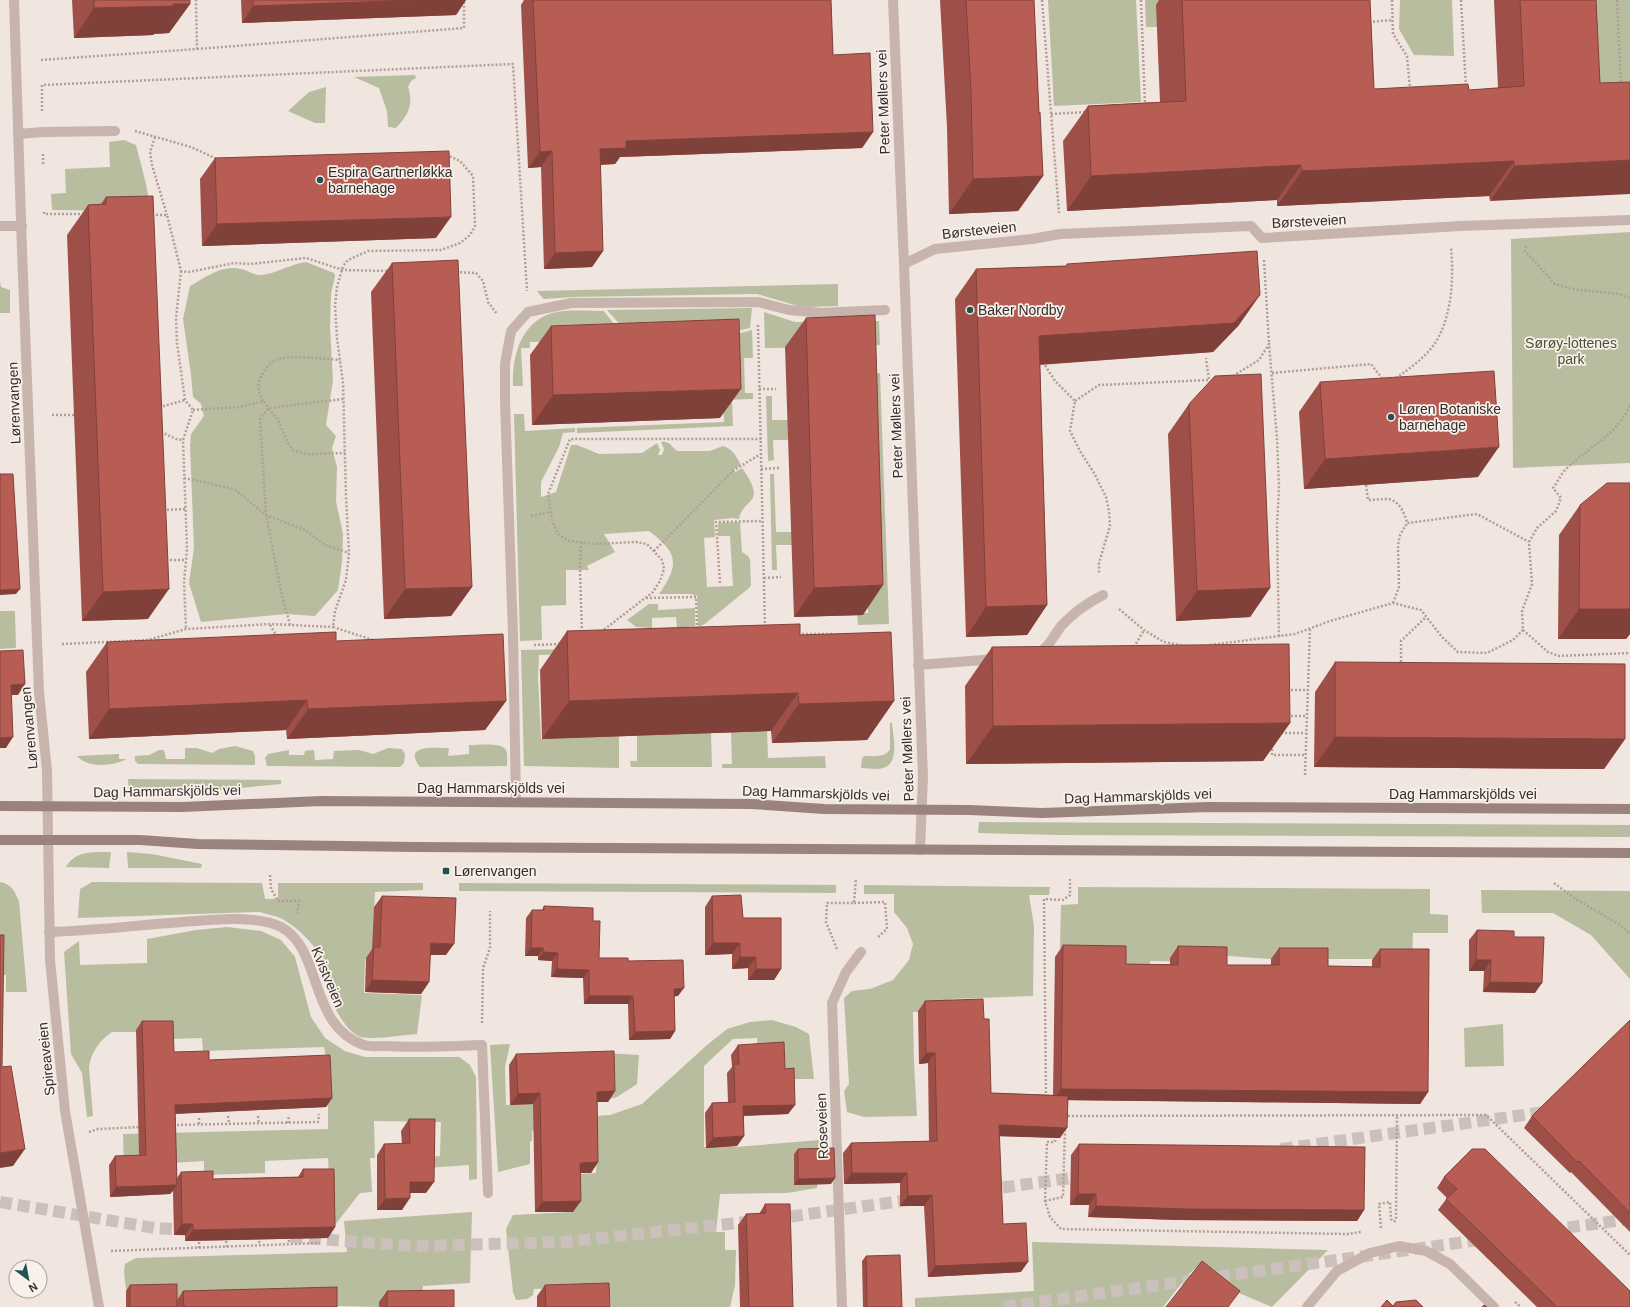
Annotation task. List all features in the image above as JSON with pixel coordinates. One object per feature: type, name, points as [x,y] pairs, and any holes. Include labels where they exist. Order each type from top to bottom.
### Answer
[{"type":"main road","name":"Dag Hammarskjölds vei","points":[[0,806],[48,805],[182,807],[322,801],[752,804],[824,808],[969,810],[1042,813],[1208,807],[1630,809]]},
{"type":"main road","points":[[0,840],[140,840],[260,846],[1630,854]]},
{"type":"street","name":"Lørenvangen","points":[[14,0],[39,676],[47,771],[48,805]]},
{"type":"street","name":"Peter Møllers vei","points":[[893,0],[923,777],[920,850]]},
{"type":"street","points":[[18,134],[43,132],[115,131]]},
{"type":"street","name":"Børsteveien","points":[[904,264],[935,249],[1032,239],[1060,234],[1251,226],[1262,238],[1449,227],[1630,220]]},
{"type":"street","points":[[0,226],[22,226]]},
{"type":"street","points":[[516,802],[513,646],[505,401],[506,364],[511,332],[528,312],[571,303],[758,302],[789,310],[821,313],[885,310]]},
{"type":"street","points":[[1031,656],[1045,649],[1061,627],[1079,609],[1103,595]]},
{"type":"street","points":[[918,665],[1009,658]]},
{"type":"street","name":"Spireaveien","points":[[48,805],[50,960],[65,1111],[99,1307]]},
{"type":"street","name":"Kvistveien","points":[[49,932],[220,919],[256,921],[280,927],[290,933],[298,944],[309,965],[330,1017],[334,1024],[345,1034],[364,1045],[482,1045]]},
{"type":"street","name":"Roseveien","points":[[842,1307],[832,1003],[846,972],[860,953]]},
{"type":"street","points":[[482,1045],[488,1194]]},
{"type":"street","points":[[1307,1307],[1337,1271],[1370,1253],[1398,1246],[1426,1252],[1450,1264],[1494,1307]]},
{"type":"path","points":[[196,0],[196,49]]},
{"type":"path","points":[[41,60],[464,28],[464,0]]},
{"type":"path","points":[[1042,0],[1060,234]]},
{"type":"path","points":[[1142,0],[1145,109]]},
{"type":"path","points":[[1392,0],[1393,34],[1407,56],[1410,90]]},
{"type":"path","points":[[1461,0],[1466,88]]},
{"type":"path","points":[[1617,0],[1621,90]]},
{"type":"path","points":[[1366,22],[1393,20]]},
{"type":"path","points":[[43,169],[42,85],[513,64],[528,312]]},
{"type":"path","points":[[1051,114],[1090,112]]},
{"type":"path","points":[[115,131],[136,131],[190,147],[221,160]]},
{"type":"path","points":[[155,137],[150,152],[152,165],[167,215],[181,271],[176,318],[177,343],[185,400],[193,410]]},
{"type":"path","points":[[333,627],[335,611],[346,580],[349,553],[343,383],[335,306],[337,287],[348,260],[368,251],[441,250],[460,243],[470,235],[475,226],[474,176],[460,161],[442,153]]},
{"type":"path","points":[[44,206],[44,214],[90,214]]},
{"type":"path","points":[[151,215],[167,215]]},
{"type":"path","points":[[1527,224],[1526,251],[1555,284],[1572,289],[1619,294],[1630,298]]},
{"type":"path","points":[[1391,381],[1416,363],[1433,346],[1443,328],[1447,316],[1451,282],[1449,227]]},
{"type":"path","points":[[1262,238],[1278,445],[1279,488],[1277,526],[1279,637]]},
{"type":"path","points":[[181,271],[188,272],[234,263],[250,264],[306,258],[343,270],[390,271]]},
{"type":"path","points":[[452,272],[476,273],[483,281],[488,302],[511,332]]},
{"type":"path","points":[[758,302],[765,634]]},
{"type":"path","points":[[1228,377],[1235,376],[1259,360],[1269,344]]},
{"type":"path","points":[[340,360],[302,357],[277,359],[267,366],[260,377],[258,386],[259,394],[278,420],[289,445],[293,450],[307,454],[345,454]]},
{"type":"path","points":[[1206,358],[1209,380]]},
{"type":"path","points":[[1042,361],[1055,381],[1075,402]]},
{"type":"path","points":[[1272,373],[1371,364],[1387,384]]},
{"type":"path","points":[[1191,647],[1164,642],[1144,630],[1103,595],[1098,578],[1099,563],[1110,526],[1109,511],[1106,497],[1070,431],[1075,402],[1099,385],[1215,379]]},
{"type":"path","points":[[759,390],[776,389]]},
{"type":"path","points":[[290,625],[281,591],[266,516],[260,418],[269,408],[343,399]]},
{"type":"path","points":[[158,410],[164,406],[185,400]]},
{"type":"path","points":[[193,410],[239,407],[263,401]]},
{"type":"path","points":[[1630,406],[1615,428],[1595,446],[1578,458],[1564,472],[1553,488],[1561,498],[1556,511],[1537,528],[1529,542],[1532,584],[1522,611],[1523,630],[1548,652],[1559,656],[1630,653]]},
{"type":"path","points":[[186,629],[184,583],[186,560],[183,440],[193,410]]},
{"type":"path","points":[[52,415],[76,415],[83,418]]},
{"type":"path","points":[[160,431],[176,439],[183,440]]},
{"type":"path","points":[[599,633],[653,592],[660,581],[664,569],[662,560],[647,544],[636,542],[594,544],[569,541],[558,534],[552,520],[548,494],[570,439],[760,439]]},
{"type":"path","points":[[654,551],[734,470],[761,454]]},
{"type":"path","points":[[761,469],[780,468]]},
{"type":"path","points":[[184,478],[234,489],[266,516],[305,530],[325,545],[349,553]]},
{"type":"path","points":[[1366,484],[1368,500],[1389,499],[1397,504],[1404,512],[1407,523],[1400,535],[1399,540],[1399,587],[1393,603]]},
{"type":"path","points":[[161,510],[185,509]]},
{"type":"path","points":[[1407,523],[1476,514],[1529,542]]},
{"type":"path","points":[[720,583],[716,522],[762,521]]},
{"type":"path","points":[[581,542],[580,570],[582,635]]},
{"type":"path","points":[[163,560],[186,560]]},
{"type":"path","points":[[764,578],[781,577]]},
{"type":"path","points":[[645,598],[696,597],[697,630]]},
{"type":"path","points":[[1210,645],[1295,634],[1330,621],[1393,603],[1421,610],[1442,636],[1458,652],[1487,653],[1513,640],[1523,630]]},
{"type":"path","points":[[1401,669],[1401,641],[1426,617]]},
{"type":"path","points":[[270,624],[279,640]]},
{"type":"path","points":[[62,644],[148,640],[186,629],[270,624],[333,627],[374,641]]},
{"type":"path","points":[[1305,775],[1310,629]]},
{"type":"path","points":[[1132,652],[1144,630]]},
{"type":"path","points":[[795,634],[840,634]]},
{"type":"path","points":[[148,640],[148,646]]},
{"type":"path","points":[[513,646],[566,643]]},
{"type":"path","points":[[1280,690],[1308,690]]},
{"type":"path","points":[[1280,716],[1307,716]]},
{"type":"path","points":[[1279,733],[1306,733]]},
{"type":"path","points":[[1272,740],[1272,755],[1306,755]]},
{"type":"path","points":[[854,903],[856,878]]},
{"type":"path","points":[[1046,1102],[1044,899],[1063,900],[1070,895],[1070,879]]},
{"type":"path","points":[[1554,883],[1574,898],[1620,925],[1630,934]]},
{"type":"path","points":[[846,972],[826,922],[827,903],[885,902],[887,929],[860,953]]},
{"type":"path","points":[[482,1045],[482,968],[490,948],[490,911]]},
{"type":"path","points":[[172,1125],[318,1122],[319,1114]]},
{"type":"path","points":[[288,1123],[289,1115]]},
{"type":"path","points":[[228,1116],[229,1124]]},
{"type":"path","points":[[258,1116],[258,1124]]},
{"type":"path","points":[[1061,1116],[1486,1116],[1630,1255]]},
{"type":"path","points":[[1045,1201],[1063,1197],[1065,1116]]},
{"type":"path","points":[[1374,1230],[1382,1228],[1379,1204],[1390,1202],[1391,1219],[1392,1221],[1395,1221],[1396,1218],[1397,1116]]},
{"type":"path","points":[[199,1117],[199,1124]]},
{"type":"path","points":[[70,1138],[98,1129],[143,1127]]},
{"type":"path","points":[[1047,1142],[1055,1142],[1056,1130]]},
{"type":"path","points":[[1046,1134],[1045,1201],[1050,1218],[1061,1229],[1347,1234],[1368,1231]]},
{"type":"path","points":[[226,1240],[227,1247]]},
{"type":"path","points":[[259,1241],[260,1245]]},
{"type":"path","points":[[199,1242],[199,1248]]},
{"type":"path","points":[[90,1252],[320,1243]]},
{"type":"path","points":[[1510,1297],[1521,1307]]},
{"type":"green space","points":[[1048,0],[1136,0],[1141,102],[1054,106]]},
{"type":"green space","points":[[1145,0],[1228,0],[1158,27],[1146,27]]},
{"type":"green space","points":[[1400,0],[1452,0],[1454,56],[1414,55],[1399,29]]},
{"type":"green space","points":[[1575,0],[1630,0],[1630,90],[1597,92]]},
{"type":"green space","points":[[415,75],[416,78],[411,81],[408,87],[410,93],[409,109],[404,119],[396,128],[388,127],[387,111],[379,88],[354,77]]},
{"type":"green space","points":[[326,87],[325,123],[315,123],[288,111],[309,92]]},
{"type":"green space","points":[[124,140],[136,145],[151,211],[52,210],[51,194],[66,193],[65,169],[110,167],[109,142]]},
{"type":"green space","name":"Sørøy-lottenes park","points":[[1630,232],[1630,463],[1513,468],[1511,239]]},
{"type":"green space","points":[[306,262],[334,273],[335,276],[331,294],[330,327],[333,380],[326,425],[336,436],[332,448],[337,467],[336,501],[343,534],[342,562],[338,590],[315,616],[286,614],[201,622],[189,583],[194,548],[190,445],[191,434],[204,416],[201,404],[193,397],[183,319],[190,286],[214,272],[227,268],[246,270],[256,275],[262,275]]},
{"type":"green space","points":[[0,281],[1,287],[10,290],[10,313],[0,313]]},
{"type":"green space","points":[[838,284],[838,306],[811,307],[798,306],[757,294],[573,297],[544,299],[537,291]]},
{"type":"green space","points":[[752,308],[750,328],[732,332],[622,327],[607,310]]},
{"type":"green space","points":[[571,311],[604,311],[617,328],[733,335],[752,330],[753,358],[744,358],[745,393],[753,393],[753,399],[723,400],[720,339],[530,342],[530,348],[521,348],[523,386],[513,386],[516,353],[525,333],[532,325],[541,318],[552,313]]},
{"type":"green space","points":[[764,312],[795,322],[879,321],[880,345],[861,347],[765,348]]},
{"type":"green space","points":[[880,373],[889,624],[858,625],[857,613],[868,613],[861,374]]},
{"type":"green space","points":[[766,396],[772,396],[772,420],[788,420],[789,440],[773,440],[774,460],[768,461]]},
{"type":"green space","points":[[723,401],[732,401],[733,426],[577,433],[577,428],[724,422]]},
{"type":"green space","points":[[514,414],[524,414],[525,431],[575,428],[575,432],[563,433],[559,447],[541,482],[541,497],[556,492],[571,445],[577,445],[599,454],[642,453],[657,443],[660,450],[658,455],[662,455],[664,449],[661,442],[670,444],[677,451],[710,451],[723,446],[729,449],[734,453],[741,465],[733,470],[735,472],[742,468],[751,483],[754,493],[751,500],[740,514],[739,519],[732,518],[714,520],[715,537],[704,538],[707,587],[733,586],[730,536],[718,536],[718,523],[740,522],[742,552],[748,556],[750,560],[751,585],[749,588],[706,623],[698,626],[697,595],[659,594],[670,575],[673,567],[673,560],[666,546],[659,539],[649,531],[604,534],[615,552],[587,566],[589,570],[566,570],[566,605],[541,606],[542,640],[520,641]]},
{"type":"green space","points":[[770,474],[774,474],[776,532],[793,532],[793,545],[776,545],[777,570],[772,570]]},
{"type":"green space","points":[[649,604],[658,604],[658,610],[695,608],[695,626],[677,628],[676,617],[652,618],[652,628],[636,627],[627,620]]},
{"type":"green space","points":[[0,611],[15,611],[16,648],[0,649]]},
{"type":"green space","points":[[574,649],[574,654],[539,655],[538,677],[541,739],[619,736],[619,768],[524,766],[521,650]]},
{"type":"green space","points":[[890,723],[892,723],[894,741],[894,755],[892,761],[881,769],[861,768],[862,759],[864,756],[886,754],[890,749]]},
{"type":"green space","points":[[767,730],[768,758],[825,756],[826,768],[722,768],[722,764],[732,764],[731,732]]},
{"type":"green space","points":[[711,732],[712,767],[631,767],[630,761],[637,761],[637,736]]},
{"type":"green space","points":[[483,744],[504,747],[507,753],[507,766],[420,767],[416,760],[415,754],[422,749],[449,748],[448,756],[469,754],[469,745]]},
{"type":"green space","points":[[235,746],[253,751],[255,756],[255,765],[138,764],[135,761],[135,756],[149,755],[159,750],[164,750],[166,759],[185,759],[185,748],[197,748],[212,753],[219,749]]},
{"type":"green space","points":[[388,748],[402,749],[405,754],[404,763],[400,767],[267,766],[265,758],[268,754],[289,750],[289,755],[304,755],[305,751],[314,750],[315,760],[333,759],[334,751],[359,750],[373,754]]},
{"type":"green space","points":[[119,754],[119,759],[127,759],[108,765],[94,765],[87,763],[77,756]]},
{"type":"green space","points":[[128,779],[281,780],[281,784],[198,792],[129,794]]},
{"type":"green space","points":[[979,822],[1630,825],[1630,837],[1057,835],[978,833]]},
{"type":"green space","points":[[111,852],[109,868],[66,867],[75,857],[86,853]]},
{"type":"green space","points":[[127,852],[152,854],[202,864],[201,868],[128,868]]},
{"type":"green space","points":[[0,882],[10,886],[19,901],[27,992],[6,992],[6,975],[0,975]]},
{"type":"green space","points":[[92,882],[262,883],[265,899],[278,899],[278,883],[423,883],[423,890],[375,892],[372,959],[365,959],[364,993],[422,995],[417,1034],[367,1038],[356,1035],[351,1031],[337,1013],[331,999],[318,953],[307,938],[285,920],[259,912],[78,918],[80,889]]},
{"type":"green space","points":[[459,883],[836,885],[836,893],[459,891]]},
{"type":"green space","points":[[864,885],[1050,887],[1049,895],[1029,895],[1034,926],[1033,996],[951,999],[953,1011],[913,1012],[917,1116],[864,1117],[847,1112],[844,1091],[849,1084],[844,998],[852,991],[870,989],[893,980],[909,960],[913,944],[907,928],[894,912],[894,894],[864,894]]},
{"type":"green space","points":[[1078,887],[1430,889],[1430,914],[1448,915],[1448,933],[1413,933],[1412,959],[1271,959],[1214,955],[1213,962],[1150,961],[1147,1065],[1099,949],[1060,948],[1061,905],[1078,904]]},
{"type":"green space","points":[[1481,890],[1630,891],[1630,979],[1591,935],[1553,913],[1482,913]]},
{"type":"green space","points":[[227,927],[261,931],[281,940],[295,957],[311,1017],[325,1038],[345,1051],[365,1057],[459,1057],[470,1065],[476,1077],[477,1179],[469,1180],[469,1165],[426,1168],[426,1157],[440,1156],[441,1122],[374,1121],[375,1158],[370,1158],[372,1192],[360,1193],[331,1230],[328,1158],[265,1161],[265,1173],[204,1175],[204,1161],[124,1166],[123,1134],[328,1129],[328,1068],[324,1047],[203,1051],[202,1038],[168,1039],[138,1032],[112,1032],[94,1051],[89,1067],[93,1116],[87,1117],[82,1073],[71,1054],[64,952],[79,941],[80,965],[147,963],[147,939],[196,930]]},
{"type":"green space","points":[[772,1020],[796,1027],[809,1034],[814,1079],[785,1079],[758,1056],[757,1038],[733,1039],[704,1066],[704,1147],[736,1147],[819,1140],[817,1188],[787,1193],[720,1194],[716,1232],[725,1232],[725,1250],[736,1250],[735,1285],[730,1307],[611,1307],[609,1287],[534,1289],[533,1295],[527,1299],[516,1300],[513,1292],[506,1229],[513,1215],[573,1212],[565,1175],[596,1173],[597,1138],[554,1130],[532,1131],[532,1141],[530,1141],[530,1164],[498,1172],[490,1045],[510,1044],[505,1067],[506,1105],[549,1103],[554,1119],[610,1115],[642,1104],[707,1045],[727,1029],[750,1022]]},
{"type":"green space","points":[[1503,1024],[1504,1066],[1465,1067],[1464,1028]]},
{"type":"green space","points":[[605,1053],[639,1055],[637,1084],[617,1097],[603,1101]]},
{"type":"green space","points":[[472,1212],[470,1283],[423,1286],[422,1299],[380,1307],[175,1302],[172,1287],[126,1290],[124,1272],[125,1264],[136,1258],[347,1252],[344,1221]]},
{"type":"green space","points":[[1032,1242],[1328,1250],[1272,1307],[1239,1293],[1223,1281],[1212,1268],[1197,1267],[1189,1274],[1163,1307],[915,1307],[915,1298],[1034,1291]]},
{"type":"building","points":[[94,0],[190,0],[190,4],[173,4],[173,6],[94,8]]},
{"type":"building","points":[[253,0],[417,0],[253,6]]},
{"type":"building","points":[[533,0],[831,0],[833,55],[870,53],[873,132],[626,141],[626,148],[600,149],[603,251],[555,253],[552,151],[540,152]]},
{"type":"building","points":[[966,0],[1034,0],[1043,176],[973,179],[971,92]]},
{"type":"building","points":[[1182,0],[1370,0],[1374,89],[1468,84],[1469,90],[1524,86],[1520,0],[1596,0],[1600,83],[1630,82],[1630,160],[1514,166],[1514,161],[1302,171],[1301,165],[1091,176],[1088,106],[1186,101]]},
{"type":"building","points":[[449,151],[451,217],[217,224],[215,158]]},
{"type":"building","points":[[153,196],[169,589],[103,592],[88,205],[106,204],[106,197]]},
{"type":"building","points":[[1257,251],[1260,295],[1234,323],[1039,336],[1047,605],[986,607],[976,269],[1067,266],[1067,264]]},
{"type":"building","points":[[458,260],[472,587],[405,589],[392,263]]},
{"type":"building","points":[[875,315],[883,585],[814,588],[806,318]]},
{"type":"building","points":[[739,319],[741,389],[553,395],[551,326]]},
{"type":"building","points":[[1494,371],[1499,447],[1325,459],[1320,382]]},
{"type":"building","points":[[1261,374],[1270,588],[1197,591],[1189,404],[1215,376]]},
{"type":"building","points":[[0,474],[13,474],[20,589],[0,590]]},
{"type":"building","points":[[1607,483],[1630,483],[1630,609],[1579,609],[1580,505]]},
{"type":"building","points":[[800,624],[800,635],[891,632],[894,701],[799,704],[798,693],[569,701],[567,631]]},
{"type":"building","points":[[336,632],[336,641],[503,634],[506,701],[308,709],[307,700],[109,709],[107,642]]},
{"type":"building","points":[[1289,644],[1290,723],[993,726],[992,647]]},
{"type":"building","points":[[23,650],[25,684],[11,685],[13,737],[0,738],[0,651]]},
{"type":"building","points":[[1335,662],[1625,664],[1625,739],[1335,737]]},
{"type":"building","points":[[741,895],[743,918],[781,918],[781,969],[756,969],[756,957],[740,957],[740,943],[713,943],[712,896]]},
{"type":"building","points":[[382,896],[456,898],[454,944],[431,943],[429,982],[372,980],[374,947],[380,947]]},
{"type":"building","points":[[544,906],[593,908],[593,921],[600,921],[599,958],[628,958],[628,961],[683,960],[684,988],[674,989],[675,1031],[635,1032],[633,996],[589,996],[589,970],[557,969],[558,953],[543,952],[543,948],[531,948],[532,910],[544,910]]},
{"type":"building","points":[[1477,930],[1514,931],[1514,937],[1544,937],[1542,983],[1490,982],[1491,960],[1476,960]]},
{"type":"building","points":[[0,935],[4,935],[2,1067],[11,1066],[25,1149],[0,1153]]},
{"type":"building","points":[[1063,945],[1126,946],[1126,964],[1178,965],[1178,946],[1227,947],[1227,965],[1279,965],[1279,948],[1328,948],[1328,966],[1380,967],[1380,949],[1429,949],[1428,1092],[1061,1089]]},
{"type":"building","points":[[983,999],[984,1019],[989,1019],[991,1093],[1068,1096],[1067,1128],[999,1125],[1003,1224],[1026,1223],[1028,1262],[935,1266],[932,1195],[908,1196],[907,1173],[852,1173],[851,1143],[937,1141],[935,1053],[926,1053],[925,1001]]},
{"type":"building","points":[[1630,1020],[1630,1213],[1532,1116]]},
{"type":"building","points":[[142,1021],[173,1021],[174,1052],[209,1051],[209,1060],[330,1055],[332,1098],[175,1105],[177,1185],[116,1187],[115,1156],[146,1155]]},
{"type":"building","points":[[784,1042],[785,1069],[794,1068],[795,1105],[743,1106],[744,1136],[713,1138],[712,1103],[735,1102],[734,1064],[739,1064],[738,1045]]},
{"type":"building","points":[[614,1051],[615,1091],[597,1092],[598,1162],[580,1163],[581,1201],[542,1202],[540,1093],[518,1094],[516,1054]]},
{"type":"building","points":[[409,1119],[435,1119],[434,1182],[410,1182],[410,1198],[385,1199],[384,1144],[410,1143]]},
{"type":"building","points":[[1079,1144],[1365,1147],[1364,1210],[1186,1209],[1096,1206],[1096,1194],[1078,1194]]},
{"type":"building","points":[[834,1148],[835,1178],[798,1179],[798,1149]]},
{"type":"building","points":[[1472,1149],[1485,1149],[1630,1291],[1630,1307],[1557,1307],[1446,1199],[1457,1189],[1444,1177]]},
{"type":"building","points":[[303,1169],[334,1169],[335,1227],[193,1230],[193,1224],[182,1224],[181,1172],[213,1171],[213,1179],[303,1177]]},
{"type":"building","points":[[765,1204],[790,1204],[793,1307],[749,1307],[746,1214],[766,1213]]},
{"type":"building","points":[[900,1255],[902,1307],[867,1307],[866,1256]]},
{"type":"building","points":[[1202,1261],[1240,1291],[1228,1307],[1166,1307]]},
{"type":"building","points":[[609,1283],[610,1307],[546,1307],[545,1285]]},
{"type":"building","points":[[177,1284],[177,1307],[130,1307],[130,1285]]},
{"type":"building","points":[[337,1287],[337,1307],[184,1307],[183,1291]]},
{"type":"building","points":[[454,1290],[454,1307],[387,1307],[387,1291]]},
{"type":"building","points":[[1387,1300],[1393,1306],[1396,1302],[1416,1300],[1423,1307],[1381,1307]]},
{"type":"tunnel","points":[[1281,1149],[1552,1111]]},
{"type":"tunnel","points":[[985,1190],[1086,1176]]},
{"type":"tunnel","points":[[773,1219],[916,1199]]},
{"type":"tunnel","points":[[0,1202],[155,1228],[189,1230]]},
{"type":"tunnel","points":[[1550,1230],[1630,1219]]},
{"type":"tunnel","points":[[291,1237],[414,1246],[564,1242],[755,1221]]},
{"type":"tunnel","points":[[1004,1307],[1486,1239]]},
{"type":"place","name":"Espira Gartnerløkka barnehage","points":[[320,180]]},
{"type":"place","name":"Baker Nordby","points":[[970,310]]},
{"type":"place","name":"Løren Botaniske barnehage","points":[[1391,417]]},
{"type":"place","name":"Lørenvangen","points":[[446,871]]}]
